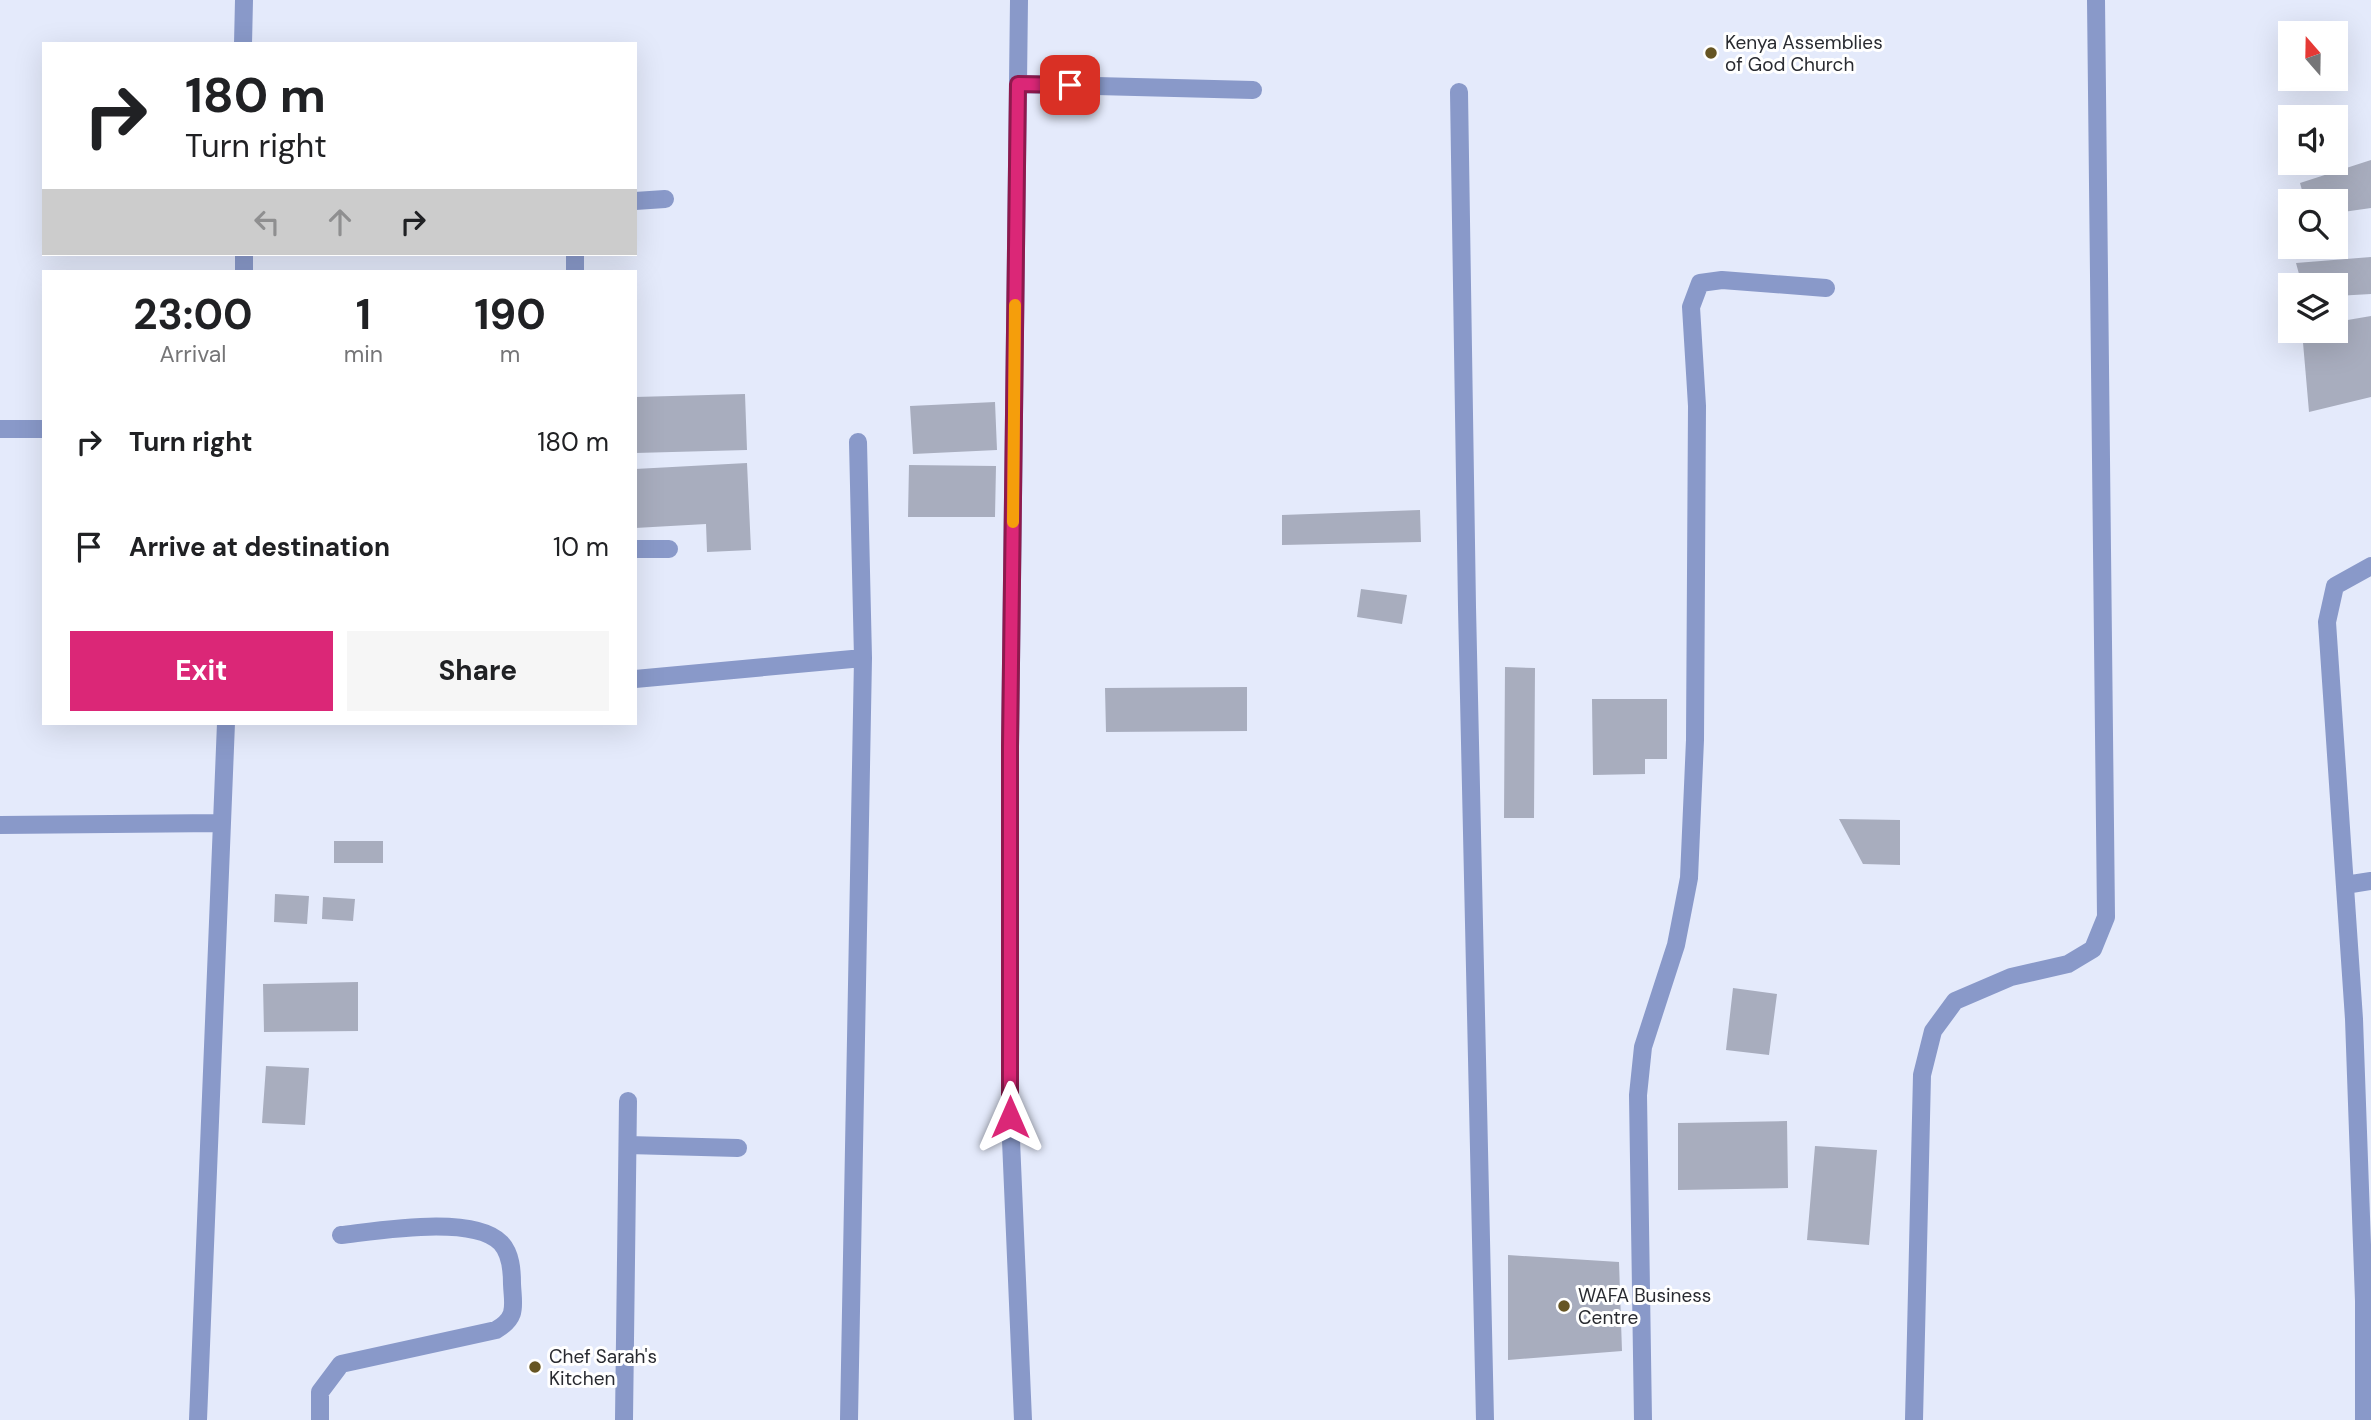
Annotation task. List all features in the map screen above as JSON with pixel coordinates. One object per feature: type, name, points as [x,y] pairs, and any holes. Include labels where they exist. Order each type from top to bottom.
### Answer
[{"type":"street","points":[[243,42],[244,0]]},
{"type":"street","points":[[1019,0],[1010,746],[1010,1117],[1023,1420]]},
{"type":"street","points":[[1914,1420],[1922,1075],[1933,1031],[1955,1001],[2011,976],[2068,964],[2093,949],[2106,917],[2096,0]]},
{"type":"street","points":[[1018,84],[1253,90]]},
{"type":"street","points":[[1459,92],[1485,1420]]},
{"type":"street","points":[[637,201],[665,199]]},
{"type":"street","points":[[1643,1420],[1638,1095],[1643,1047],[1676,945],[1689,878],[1695,740],[1697,406],[1691,307],[1700,283],[1722,280],[1826,288]]},
{"type":"street","points":[[0,429],[42,429]]},
{"type":"street","points":[[849,1420],[863,658],[858,442]]},
{"type":"street","points":[[637,549],[669,549]]},
{"type":"street","points":[[2364,1420],[2367,1380],[2366,1207],[2326,622],[2335,586],[2371,566]]},
{"type":"street","points":[[637,679],[863,658]]},
{"type":"street","points":[[198,1420],[226,725]]},
{"type":"street","points":[[0,825],[221,823]]},
{"type":"street","points":[[2345,885],[2371,881]]},
{"type":"street","points":[[624,1420],[628,1101]]},
{"type":"street","points":[[628,1145],[738,1148]]},
{"type":"street","points":[[320,1420],[320,1392],[341,1364],[496,1330],[507,1324],[513,1314],[511,1263],[500,1242],[476,1229],[419,1226],[341,1235]]},
{"type":"building","points":[[2371,160],[2371,208],[2348,211],[2348,189],[2302,189],[2300,183],[2325,175],[2348,175],[2348,167]]},
{"type":"building","points":[[2371,257],[2371,294],[2348,295],[2348,273],[2299,273],[2296,263],[2348,259]]},
{"type":"building","points":[[2371,316],[2371,397],[2309,412],[2303,343],[2348,343],[2348,320]]},
{"type":"building","points":[[745,394],[747,450],[637,453],[637,397]]},
{"type":"building","points":[[995,402],[997,450],[913,454],[910,406]]},
{"type":"building","points":[[747,463],[751,550],[707,552],[706,524],[637,528],[637,469]]},
{"type":"building","points":[[909,465],[996,466],[995,517],[908,517]]},
{"type":"building","points":[[1420,510],[1421,542],[1282,545],[1282,515]]},
{"type":"building","points":[[1361,589],[1407,595],[1402,624],[1357,617]]},
{"type":"building","points":[[1505,667],[1535,668],[1534,818],[1504,818]]},
{"type":"building","points":[[1247,687],[1247,731],[1106,732],[1105,688]]},
{"type":"building","points":[[1592,699],[1667,699],[1667,759],[1645,759],[1645,774],[1593,775]]},
{"type":"building","points":[[1839,819],[1900,820],[1900,865],[1863,864]]},
{"type":"building","points":[[334,841],[383,841],[383,863],[334,863]]},
{"type":"building","points":[[275,894],[309,896],[307,924],[274,922]]},
{"type":"building","points":[[323,897],[355,899],[353,921],[322,919]]},
{"type":"building","points":[[358,982],[358,1031],[264,1032],[263,984]]},
{"type":"building","points":[[1733,988],[1777,994],[1769,1055],[1726,1050]]},
{"type":"building","points":[[266,1066],[309,1068],[305,1125],[262,1123]]},
{"type":"building","points":[[1787,1121],[1788,1188],[1678,1190],[1678,1123]]},
{"type":"building","points":[[1815,1146],[1877,1150],[1869,1245],[1807,1240]]},
{"type":"building","name":"WAFA Business Centre","points":[[1508,1255],[1619,1262],[1622,1351],[1508,1360]]},
{"type":"slow traffic","points":[[1013,522],[1015,305]]},
{"type":"place","name":"Kenya Assemblies of God Church","points":[[1711,53]]},
{"type":"place","name":"WAFA Business Centre","points":[[1564,1306]]},
{"type":"place","name":"Chef Sarah's Kitchen","points":[[535,1367]]},
{"type":"route","points":[[1010,1117],[1010,746],[1018,84],[1070,85]]}]
